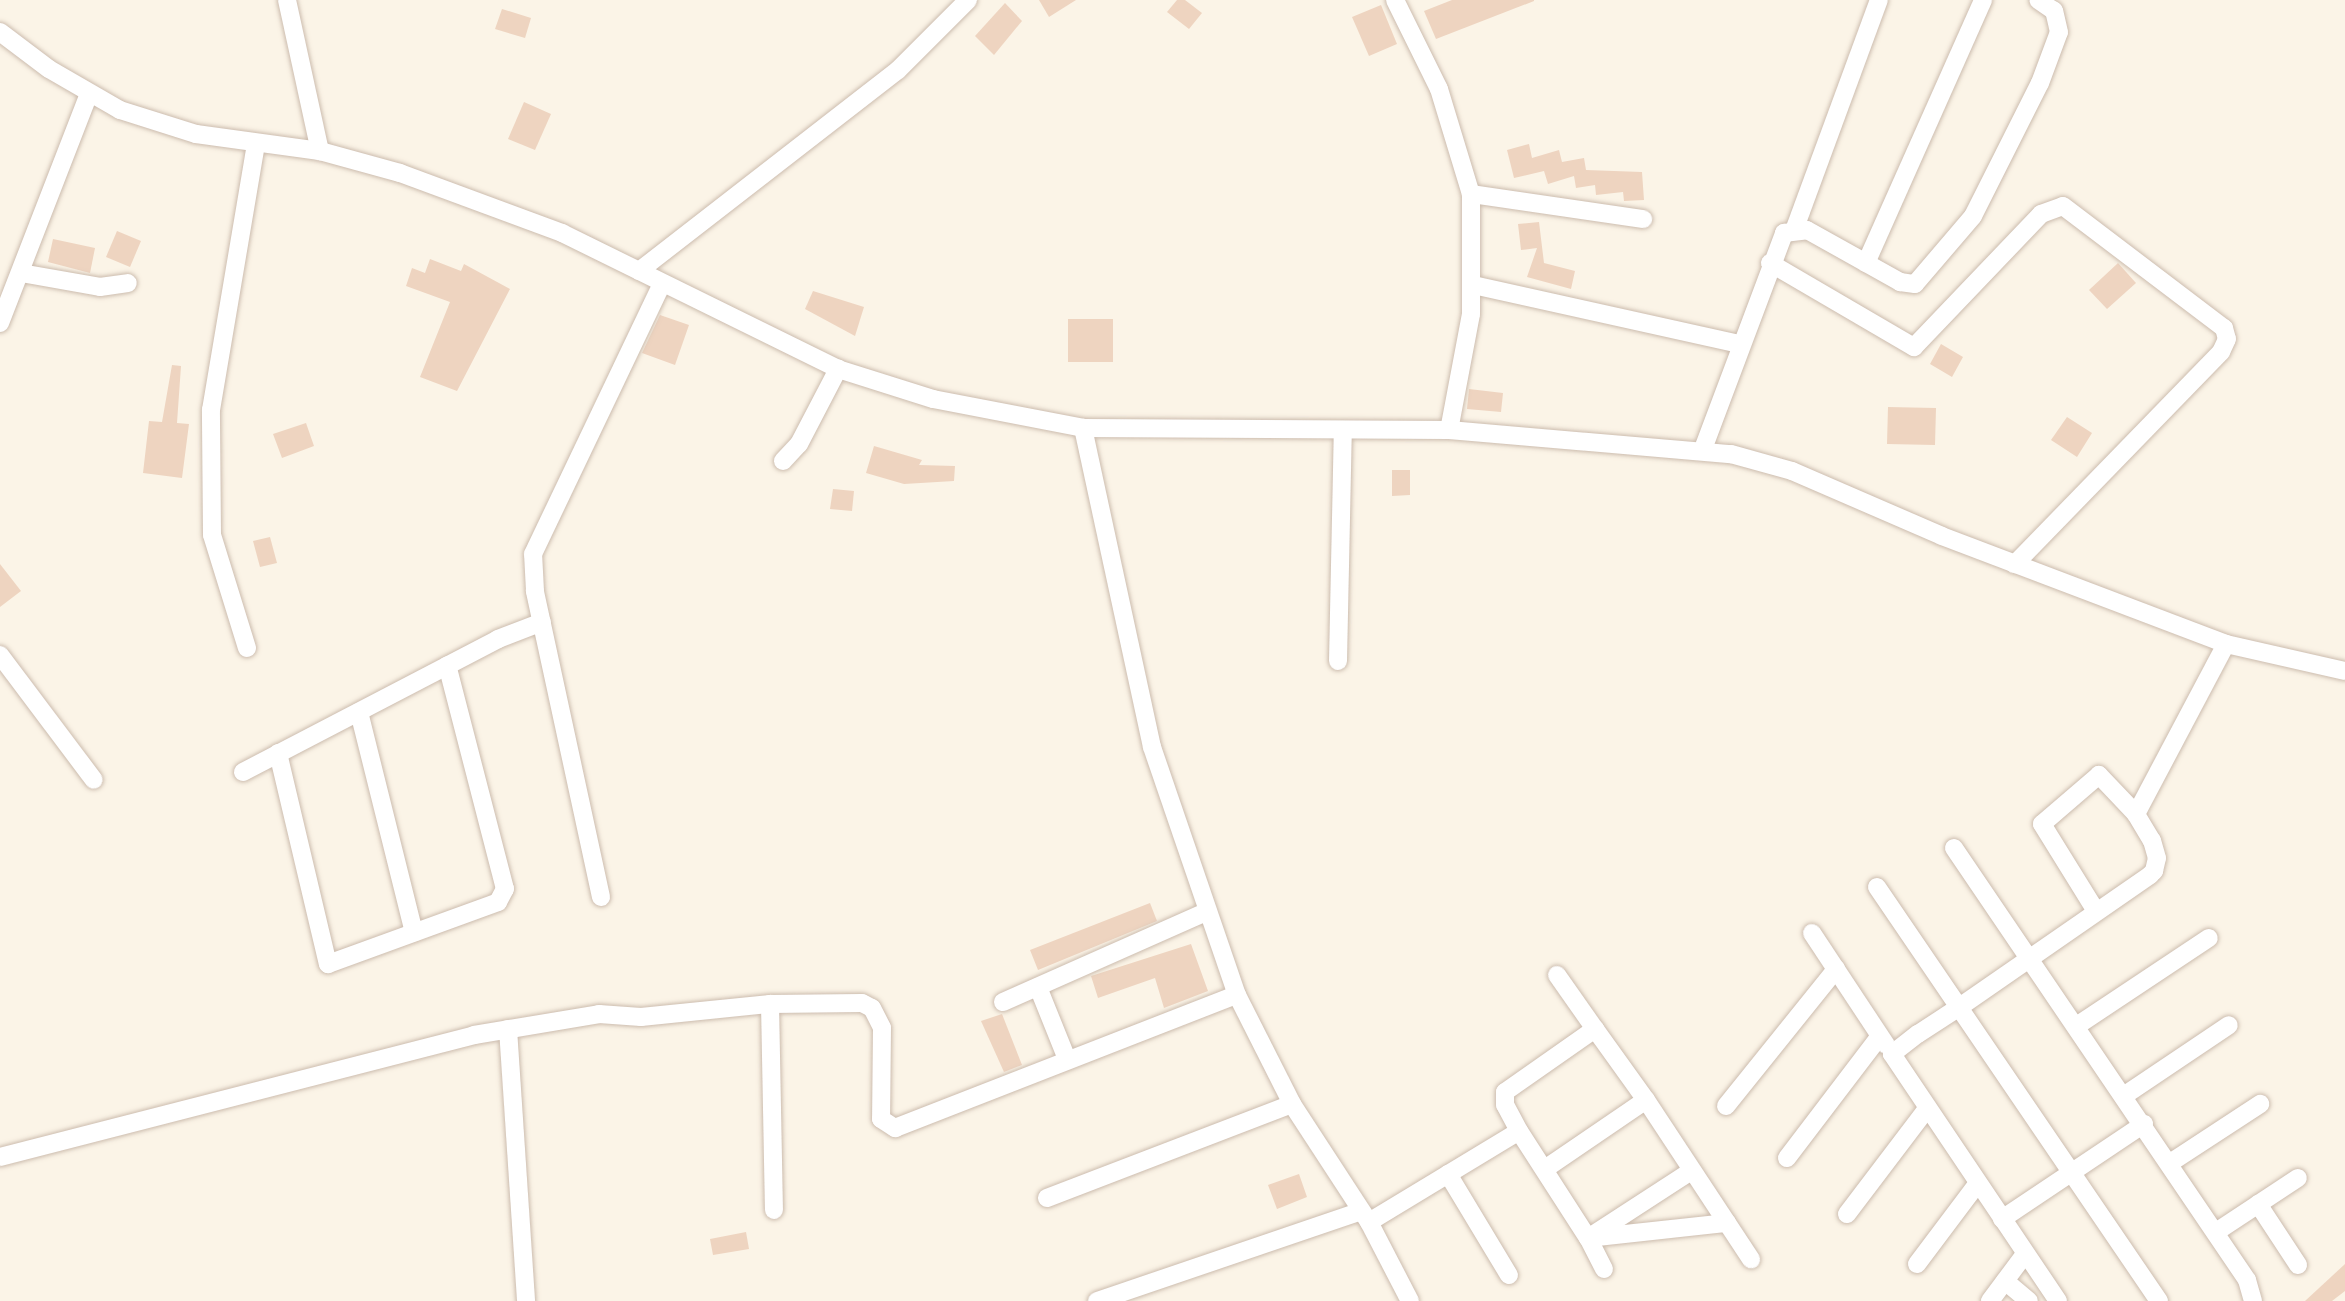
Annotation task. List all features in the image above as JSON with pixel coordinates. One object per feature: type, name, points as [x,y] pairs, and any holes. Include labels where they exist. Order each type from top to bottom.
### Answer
[{"type":"street","points":[[287,0],[320,151]]},
{"type":"street","points":[[639,271],[898,70],[968,0]]},
{"type":"street","points":[[1395,0],[1439,89],[1471,194],[1473,285],[1449,430]]},
{"type":"street","points":[[1703,449],[1777,241],[1795,228],[1879,0]]},
{"type":"street","points":[[1866,263],[1983,0]]},
{"type":"street","points":[[1795,228],[1900,282],[1915,284],[1987,197],[2059,32],[2058,17],[2038,0]]},
{"type":"street","points":[[0,32],[89,94],[154,122],[256,145],[320,151],[400,173],[562,233],[639,271],[661,286],[838,369],[987,412],[1083,428],[1449,430],[1703,449],[1792,471],[2015,564],[2226,644],[2345,671]]},
{"type":"street","points":[[0,323],[89,94]]},
{"type":"street","points":[[247,648],[212,535],[211,410],[256,145]]},
{"type":"street","points":[[1471,194],[1643,219]]},
{"type":"street","points":[[1770,263],[1914,347],[2041,214],[2063,206],[2224,328],[2227,339],[2221,352],[2015,564]]},
{"type":"street","points":[[21,273],[100,287],[128,283]]},
{"type":"street","points":[[1473,285],[1740,344]]},
{"type":"street","points":[[601,897],[542,622],[533,554],[661,286]]},
{"type":"street","points":[[783,461],[799,444],[838,369]]},
{"type":"street","points":[[1083,428],[1152,747],[1206,912],[1237,995],[1292,1104],[1365,1216],[1410,1301]]},
{"type":"street","points":[[1338,661],[1343,430]]},
{"type":"street","points":[[243,772],[447,665],[542,622]]},
{"type":"street","points":[[2136,814],[2226,644]]},
{"type":"street","points":[[0,655],[94,780]]},
{"type":"street","points":[[278,753],[328,964],[505,895],[447,665]]},
{"type":"street","points":[[359,712],[414,932]]},
{"type":"street","points":[[1892,1054],[2096,911],[2157,864],[2155,850],[2136,814],[2099,775],[2043,822],[2045,834],[2096,911]]},
{"type":"street","points":[[1954,848],[2031,956],[2216,1232],[2252,1287],[2253,1301]]},
{"type":"street","points":[[1877,887],[1961,1006],[2159,1301]]},
{"type":"street","points":[[1003,1002],[1206,912]]},
{"type":"street","points":[[1812,933],[1926,1110],[2058,1301]]},
{"type":"street","points":[[2078,1025],[2209,938]]},
{"type":"street","points":[[1726,1106],[1836,969]]},
{"type":"street","points":[[1557,975],[1646,1100],[1751,1259]]},
{"type":"street","points":[[1038,987],[1067,1059]]},
{"type":"street","points":[[0,1157],[508,1029],[599,1014],[641,1017],[770,1004],[862,1003],[872,1008],[882,1028],[881,1119],[891,1128],[1237,995]]},
{"type":"street","points":[[770,1004],[774,1210]]},
{"type":"street","points":[[2125,1095],[2229,1025]]},
{"type":"street","points":[[508,1029],[526,1301]]},
{"type":"street","points":[[1595,1029],[1505,1092],[1505,1105],[1604,1269]]},
{"type":"street","points":[[1787,1158],[1880,1036]]},
{"type":"street","points":[[1545,1169],[1646,1100]]},
{"type":"street","points":[[1047,1198],[1292,1104]]},
{"type":"street","points":[[2170,1163],[2260,1104]]},
{"type":"street","points":[[1847,1214],[1926,1110]]},
{"type":"street","points":[[2002,1219],[2144,1124]]},
{"type":"street","points":[[1097,1301],[1365,1216],[1448,1174],[1519,1131]]},
{"type":"street","points":[[1588,1238],[1691,1171]]},
{"type":"street","points":[[1448,1174],[1509,1275]]},
{"type":"street","points":[[2216,1232],[2298,1178]]},
{"type":"street","points":[[1917,1264],[1977,1184]]},
{"type":"street","points":[[2258,1204],[2298,1265]]},
{"type":"street","points":[[1588,1238],[1727,1223]]},
{"type":"street","points":[[1990,1301],[2025,1254]]},
{"type":"street","points":[[2005,1281],[2029,1301]]},
{"type":"building","points":[[1039,0],[1076,0],[1049,17]]},
{"type":"building","points":[[1177,0],[1185,0],[1202,13],[1189,29],[1167,12]]},
{"type":"building","points":[[1452,0],[1534,1],[1436,39],[1424,11]]},
{"type":"building","points":[[1005,3],[1022,21],[994,55],[975,36]]},
{"type":"building","points":[[1381,5],[1397,44],[1369,56],[1352,17]]},
{"type":"building","points":[[502,9],[531,18],[525,38],[495,29]]},
{"type":"building","points":[[524,102],[551,114],[535,150],[508,139]]},
{"type":"building","points":[[1529,144],[1532,158],[1559,150],[1562,162],[1584,158],[1586,170],[1642,172],[1644,200],[1624,201],[1623,192],[1596,195],[1595,185],[1576,188],[1574,176],[1548,184],[1544,171],[1514,178],[1507,150]]},
{"type":"building","points":[[1539,222],[1544,263],[1575,271],[1571,289],[1527,277],[1537,248],[1521,250],[1518,224]]},
{"type":"building","points":[[117,231],[141,241],[130,267],[106,257]]},
{"type":"building","points":[[53,239],[95,248],[90,273],[48,262]]},
{"type":"building","points":[[430,259],[461,271],[464,264],[510,289],[457,391],[420,377],[450,302],[406,286],[412,268],[425,273]]},
{"type":"building","points":[[2118,263],[2136,283],[2107,309],[2089,290]]},
{"type":"building","points":[[813,291],[864,307],[855,336],[805,309]]},
{"type":"building","points":[[660,315],[689,325],[675,365],[642,353]]},
{"type":"building","points":[[1068,319],[1113,319],[1113,362],[1068,362]]},
{"type":"building","points":[[1941,344],[1963,357],[1952,377],[1930,364]]},
{"type":"building","points":[[172,365],[181,366],[177,423],[189,424],[182,478],[143,473],[149,421],[162,422]]},
{"type":"building","points":[[1469,389],[1503,393],[1501,412],[1467,409]]},
{"type":"building","points":[[1888,407],[1936,408],[1935,445],[1887,444]]},
{"type":"building","points":[[2067,417],[2092,433],[2077,457],[2051,440]]},
{"type":"building","points":[[306,423],[314,446],[282,458],[273,434]]},
{"type":"building","points":[[874,446],[922,460],[919,465],[955,466],[954,481],[904,484],[866,473]]},
{"type":"building","points":[[1392,470],[1410,470],[1410,495],[1392,496]]},
{"type":"building","points":[[833,489],[854,491],[852,511],[830,509]]},
{"type":"building","points":[[270,537],[277,563],[260,567],[253,541]]},
{"type":"building","points":[[0,564],[21,591],[0,607]]},
{"type":"building","points":[[1150,903],[1157,921],[1038,970],[1030,950]]},
{"type":"building","points":[[1191,944],[1208,991],[1164,1008],[1155,978],[1098,998],[1091,976]]},
{"type":"building","points":[[1002,1014],[1022,1065],[1004,1072],[981,1021]]},
{"type":"building","points":[[1299,1174],[1307,1197],[1277,1209],[1268,1185]]},
{"type":"building","points":[[746,1232],[749,1249],[713,1255],[710,1239]]},
{"type":"building","points":[[2345,1264],[2345,1291],[2332,1301],[2305,1301]]}]
